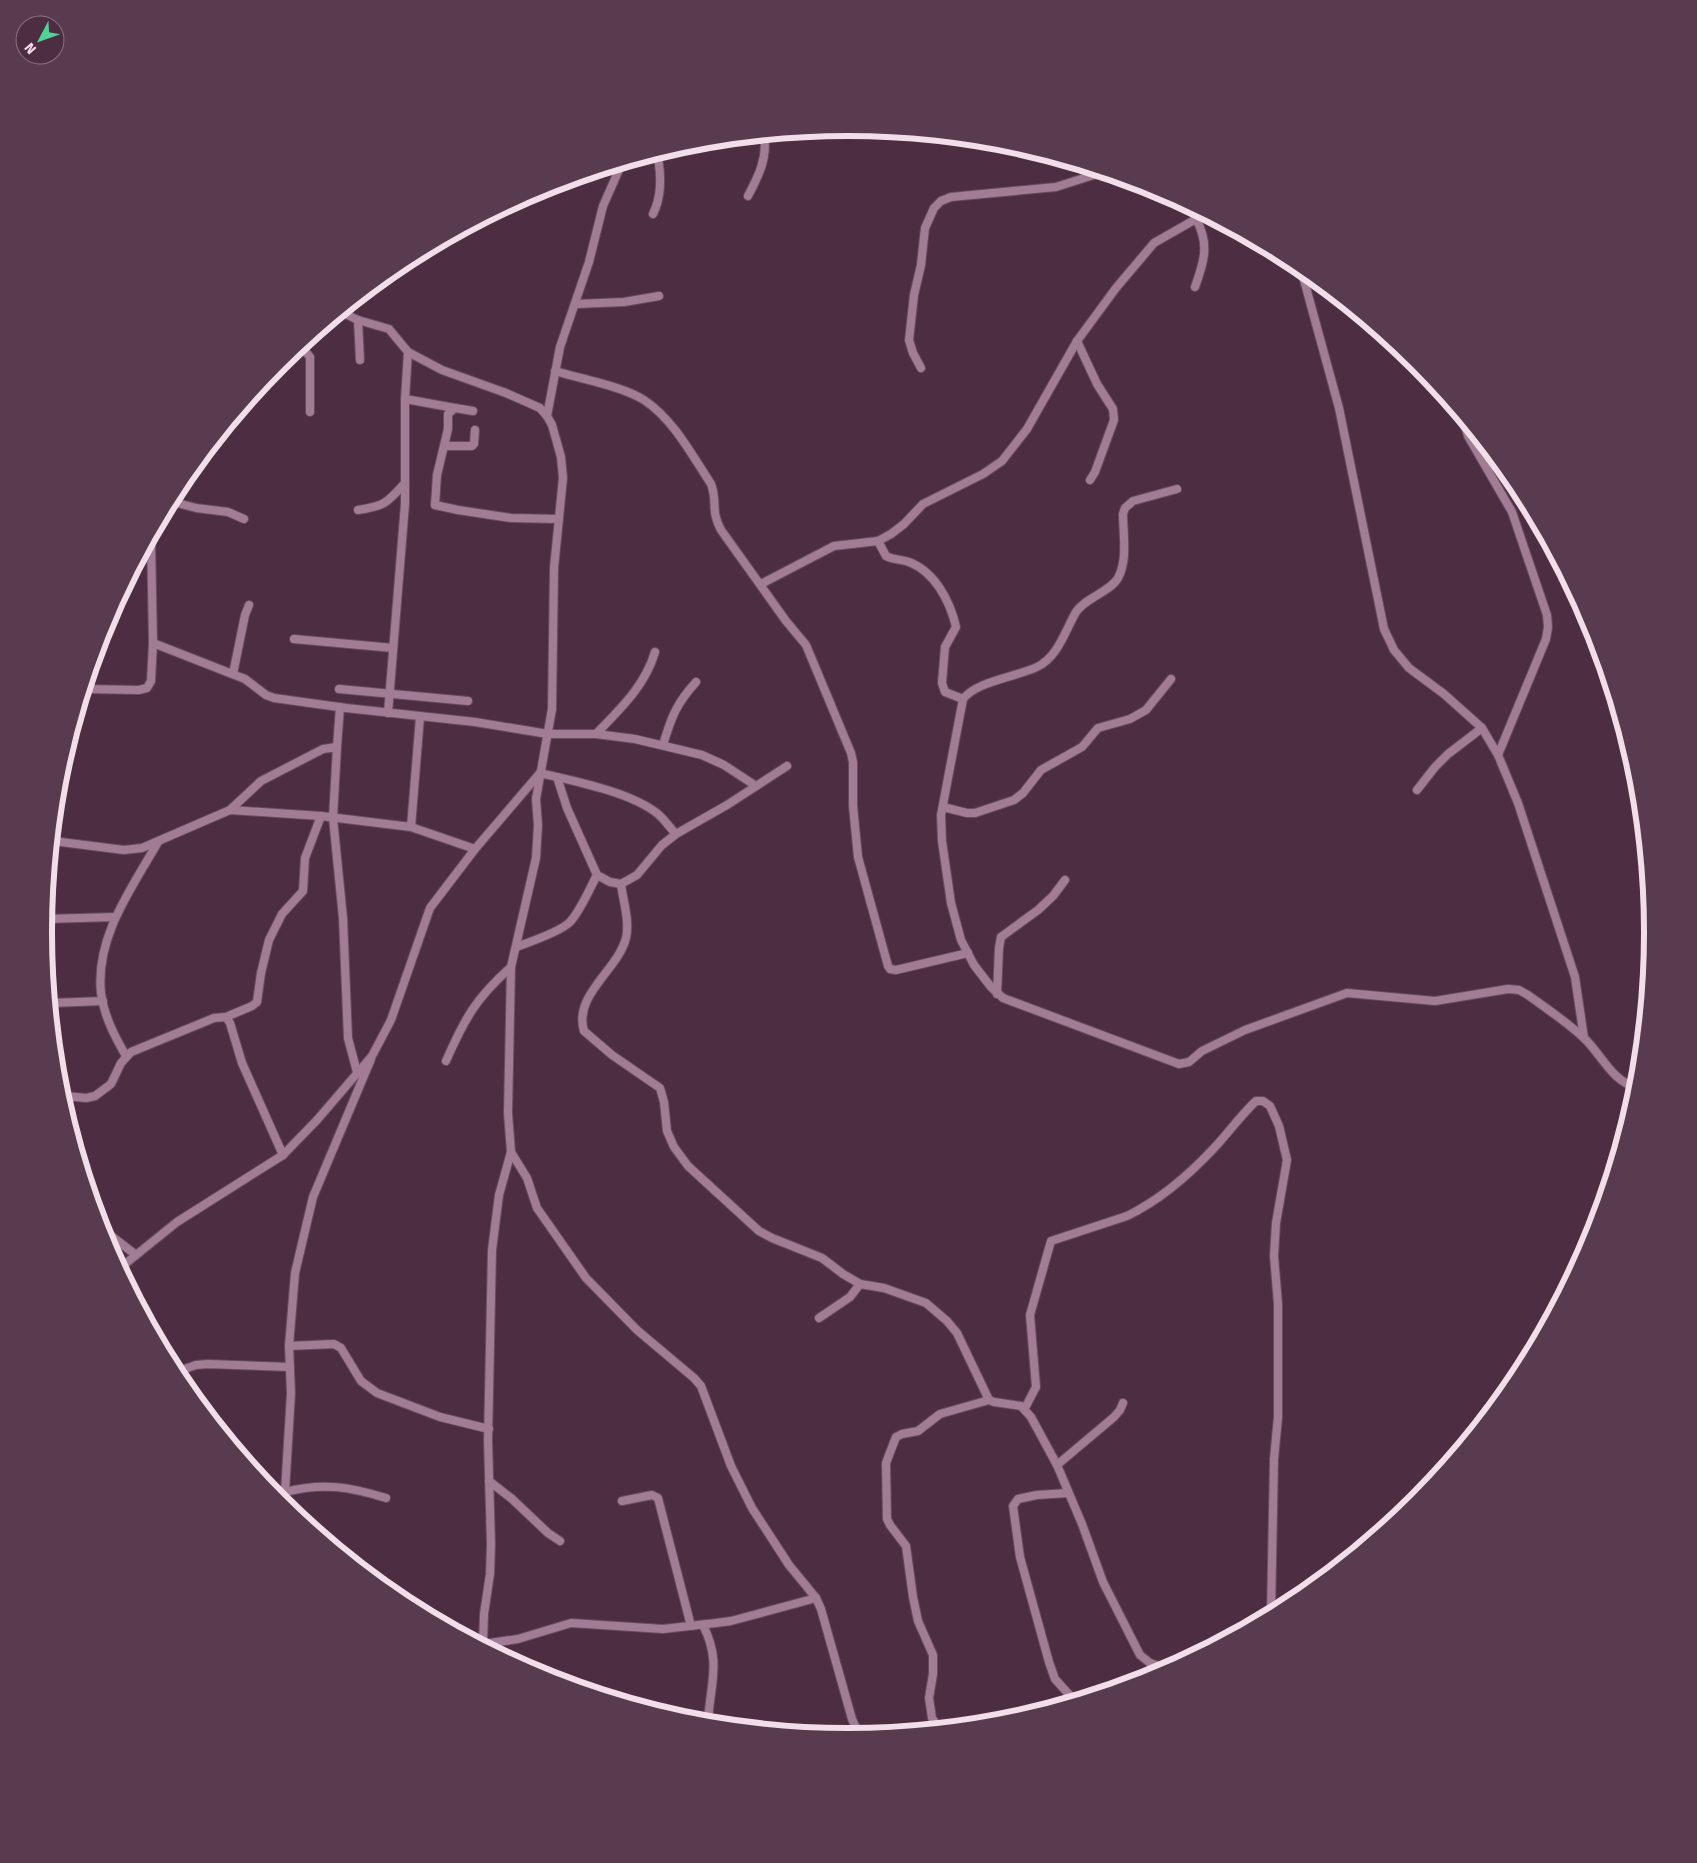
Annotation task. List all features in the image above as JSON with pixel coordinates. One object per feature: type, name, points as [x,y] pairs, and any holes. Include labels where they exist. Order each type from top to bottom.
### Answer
[{"type":"street","points":[[748,196],[764,160],[766,150],[765,140]]},
{"type":"street","points":[[653,214],[659,193],[660,171],[658,159]]},
{"type":"street","points":[[547,416],[560,347],[589,262],[603,206],[619,170]]},
{"type":"street","points":[[922,368],[909,345],[912,306],[920,269],[925,228],[934,208],[941,201],[951,197],[1056,187],[1094,175]]},
{"type":"street","points":[[761,584],[834,546],[878,540],[899,529],[923,504],[983,474],[1002,461],[1027,430],[1077,341],[1116,288],[1148,249],[1160,239],[1198,217]]},
{"type":"street","points":[[1195,287],[1205,260],[1203,233],[1196,219]]},
{"type":"street","points":[[1302,278],[1338,408],[1384,630],[1394,650],[1409,668],[1444,694],[1482,728],[1498,755],[1518,803],[1575,977],[1584,1038]]},
{"type":"street","points":[[576,304],[624,302],[658,296]]},
{"type":"street","points":[[346,315],[389,329],[408,352],[442,370],[540,408],[547,416],[556,437],[561,457],[563,478],[554,568],[552,709],[536,799],[538,825],[536,858],[511,967],[508,1113],[511,1152],[499,1195],[492,1250],[489,1430],[490,1574],[484,1614],[483,1638]]},
{"type":"street","points":[[358,320],[360,360]]},
{"type":"street","points":[[1077,341],[1097,384],[1113,409],[1114,420],[1095,472],[1090,480]]},
{"type":"street","points":[[305,351],[310,357],[310,412]]},
{"type":"street","points":[[388,713],[405,504],[405,399],[408,352]]},
{"type":"street","points":[[555,371],[621,390],[638,397],[668,422],[711,484],[714,496],[713,510],[715,520],[721,530],[811,654],[851,753],[853,762],[853,806],[858,858],[890,969],[896,970],[968,953]]},
{"type":"street","points":[[405,399],[473,411]]},
{"type":"street","points":[[455,408],[448,414],[445,446],[437,475],[435,505],[511,518],[559,520]]},
{"type":"street","points":[[445,446],[472,446],[476,430]]},
{"type":"street","points":[[1466,430],[1512,512],[1547,615],[1548,628],[1546,639],[1498,755]]},
{"type":"street","points":[[358,510],[383,505],[389,501],[404,483]]},
{"type":"street","points":[[1177,489],[1133,501],[1124,508],[1124,557],[1117,580],[1081,606],[1056,650],[1047,660],[1038,667],[974,689],[963,699],[941,819],[942,841],[951,903],[961,940],[974,965],[997,994],[1095,1034],[1179,1064],[1189,1062],[1202,1051],[1245,1030],[1351,992],[1435,1001],[1508,989],[1518,990],[1528,995],[1584,1038],[1616,1076],[1629,1086]]},
{"type":"street","points":[[178,503],[196,508],[228,512],[244,519]]},
{"type":"street","points":[[878,540],[886,556],[910,563],[930,576],[946,599],[956,627],[945,647],[942,684],[946,692],[963,699]]},
{"type":"street","points":[[91,689],[139,690],[147,688],[151,681],[153,643],[150,550]]},
{"type":"street","points":[[233,674],[245,615],[249,605]]},
{"type":"street","points":[[294,639],[393,648]]},
{"type":"street","points":[[153,643],[233,674],[248,681],[266,695],[274,698],[340,708],[475,722],[548,734],[596,734],[662,745],[711,759],[724,765],[756,786]]},
{"type":"street","points":[[596,734],[638,688],[656,652]]},
{"type":"street","points":[[943,807],[974,813],[1014,800],[1023,793],[1041,770],[1082,747],[1098,728],[1130,719],[1146,710],[1172,679]]},
{"type":"street","points":[[662,745],[674,711],[684,695],[696,682]]},
{"type":"street","points":[[339,689],[468,701]]},
{"type":"street","points":[[340,708],[333,818],[343,918],[348,1038],[357,1072]]},
{"type":"street","points":[[411,827],[420,717]]},
{"type":"street","points":[[1417,790],[1441,760],[1482,728]]},
{"type":"street","points":[[58,842],[124,850],[142,848],[230,810],[261,781],[323,749],[337,747]]},
{"type":"street","points":[[558,777],[567,808],[598,875],[610,882],[621,884],[637,875],[662,846],[676,834],[787,766]]},
{"type":"street","points":[[540,773],[601,788],[635,802],[658,814],[676,834]]},
{"type":"street","points":[[386,1498],[340,1486],[310,1487],[285,1492],[291,1393],[289,1346],[295,1273],[310,1206],[372,1056],[391,1020],[430,908],[475,849],[540,773]]},
{"type":"street","points":[[230,810],[321,816],[411,827],[475,849]]},
{"type":"street","points":[[70,1096],[86,1098],[95,1096],[111,1084],[126,1056],[132,1052],[214,1018],[226,1017],[257,1002],[261,973],[270,940],[282,914],[303,891],[305,858],[321,816]]},
{"type":"street","points":[[126,1056],[114,1034],[103,1001],[101,979],[106,946],[115,917],[158,842]]},
{"type":"street","points":[[516,947],[566,925],[574,916],[598,875]]},
{"type":"street","points":[[997,994],[1001,937],[1038,910],[1053,896],[1065,880]]},
{"type":"street","points":[[621,884],[626,937],[622,949],[587,1001],[582,1019],[584,1032],[612,1055],[660,1088],[664,1102],[667,1131],[674,1147],[688,1166],[759,1231],[822,1258],[860,1284],[884,1288],[926,1303],[947,1321],[965,1347],[989,1400]]},
{"type":"street","points":[[52,919],[115,917]]},
{"type":"street","points":[[446,1061],[460,1028],[473,1006],[489,986],[511,967]]},
{"type":"street","points":[[56,1002],[103,1001]]},
{"type":"street","points":[[226,1017],[230,1023],[242,1063],[283,1155]]},
{"type":"street","points":[[126,1263],[176,1222],[283,1155],[317,1120],[372,1056]]},
{"type":"street","points":[[1025,1408],[1036,1386],[1030,1316],[1050,1241],[1127,1216],[1138,1210],[1168,1190],[1211,1151],[1244,1112],[1256,1101],[1263,1101],[1270,1106],[1279,1126],[1287,1160],[1276,1223],[1275,1248],[1278,1304],[1278,1418],[1274,1459],[1271,1605]]},
{"type":"street","points":[[511,1152],[527,1178],[537,1208],[586,1278],[637,1330],[701,1386],[730,1466],[752,1508],[789,1565],[816,1598],[825,1621],[856,1728]]},
{"type":"street","points":[[114,1238],[136,1255]]},
{"type":"street","points":[[819,1318],[850,1297],[860,1284]]},
{"type":"street","points":[[289,1346],[334,1344],[341,1348],[361,1381],[376,1394],[440,1417],[489,1430]]},
{"type":"street","points":[[184,1369],[208,1364],[290,1367]]},
{"type":"street","points":[[935,1723],[928,1698],[933,1674],[933,1656],[918,1621],[906,1546],[887,1519],[886,1463],[896,1438],[899,1436],[918,1431],[940,1414],[989,1400],[1018,1404],[1025,1408],[1057,1465],[1082,1524],[1103,1582],[1140,1655],[1150,1663],[1157,1665]]},
{"type":"street","points":[[1057,1465],[1114,1417],[1120,1410],[1123,1402]]},
{"type":"street","points":[[489,1481],[511,1498],[548,1533],[560,1540]]},
{"type":"street","points":[[1068,1493],[1037,1495],[1018,1499],[1013,1506],[1020,1557],[1049,1662],[1055,1679],[1070,1695]]},
{"type":"street","points":[[622,1502],[652,1495],[658,1498],[691,1626]]},
{"type":"street","points":[[492,1643],[518,1639],[572,1623],[640,1629],[703,1625],[731,1621],[816,1598]]},
{"type":"street","points":[[703,1625],[714,1655],[709,1715]]}]
